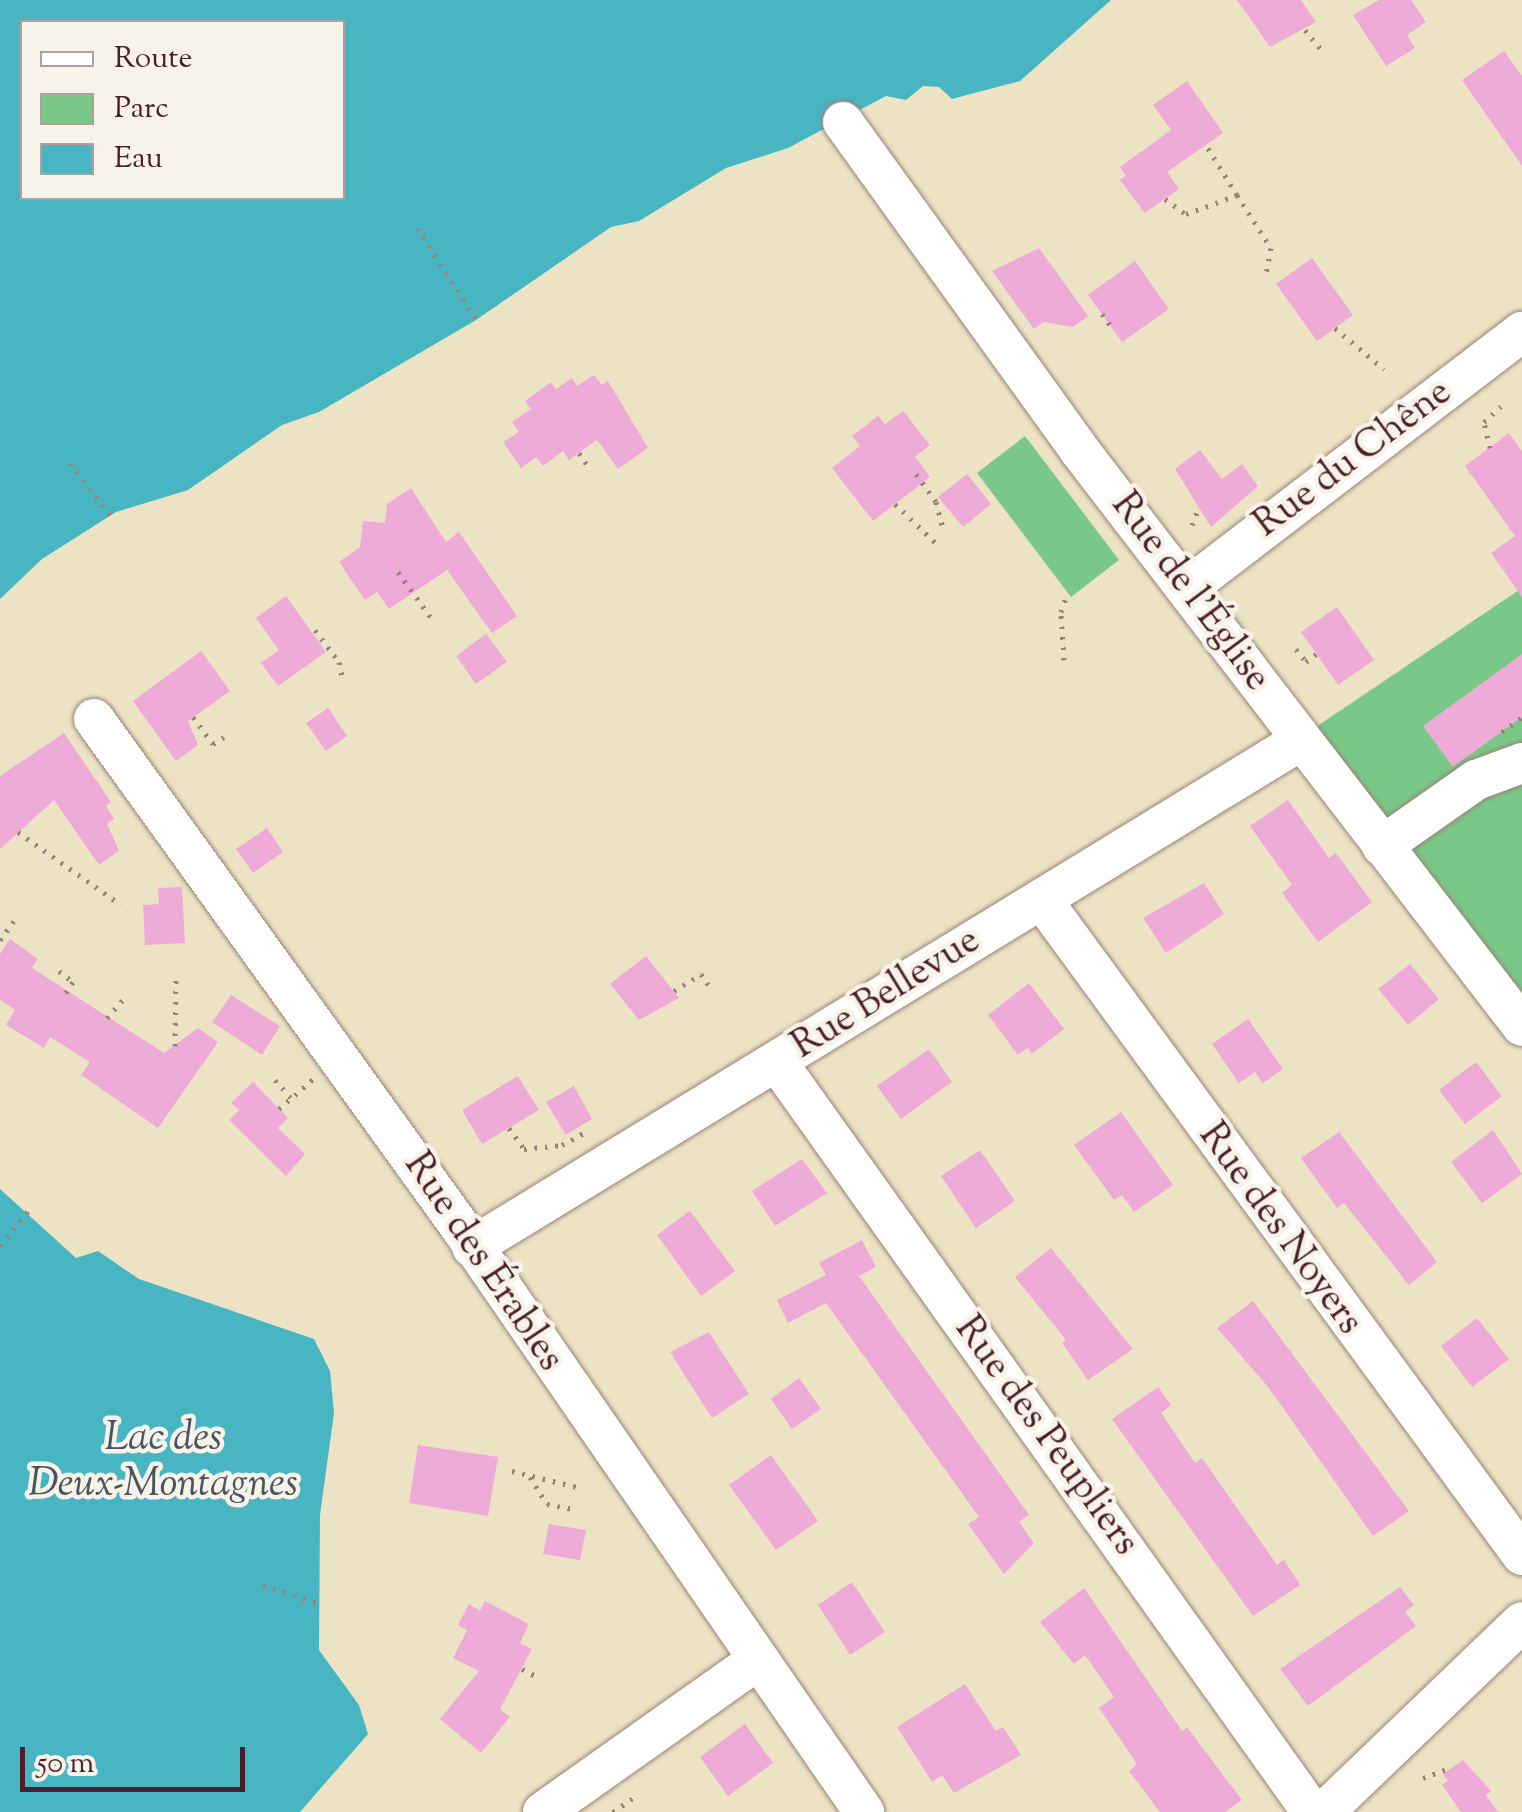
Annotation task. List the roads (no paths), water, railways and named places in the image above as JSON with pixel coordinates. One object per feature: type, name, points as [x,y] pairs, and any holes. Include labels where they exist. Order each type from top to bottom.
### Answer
[{"type":"street","name":"Rue de l'Église","points":[[852,138],[1086,460],[1522,1026]]},
{"type":"street","name":"Rue du Chêne","points":[[1187,588],[1522,332]]},
{"type":"street","name":"Rue des Érables","points":[[94,719],[472,1247],[755,1662],[864,1812]]},
{"type":"street","name":"Rue Bellevue","points":[[472,1247],[1300,741]]},
{"type":"street","points":[[1382,846],[1476,780],[1522,763]]},
{"type":"street","name":"Rue des Noyers","points":[[1042,900],[1522,1555]]},
{"type":"street","name":"Rue des Peupliers","points":[[777,1062],[1312,1812]]},
{"type":"street","points":[[1324,1812],[1522,1622]]},
{"type":"street","points":[[542,1812],[755,1662]]},
{"type":"water","points":[[0,0],[1111,0],[1020,81],[952,99],[939,87],[923,86],[906,100],[886,96],[788,148],[726,168],[639,221],[611,227],[476,320],[319,412],[282,425],[188,490],[116,512],[42,559],[0,599]]},
{"type":"water","name":"Lac des Deux-Montagnes","points":[[0,1189],[76,1258],[98,1251],[139,1279],[314,1339],[330,1371],[334,1413],[320,1515],[319,1650],[359,1705],[368,1734],[300,1812],[0,1812]]}]
